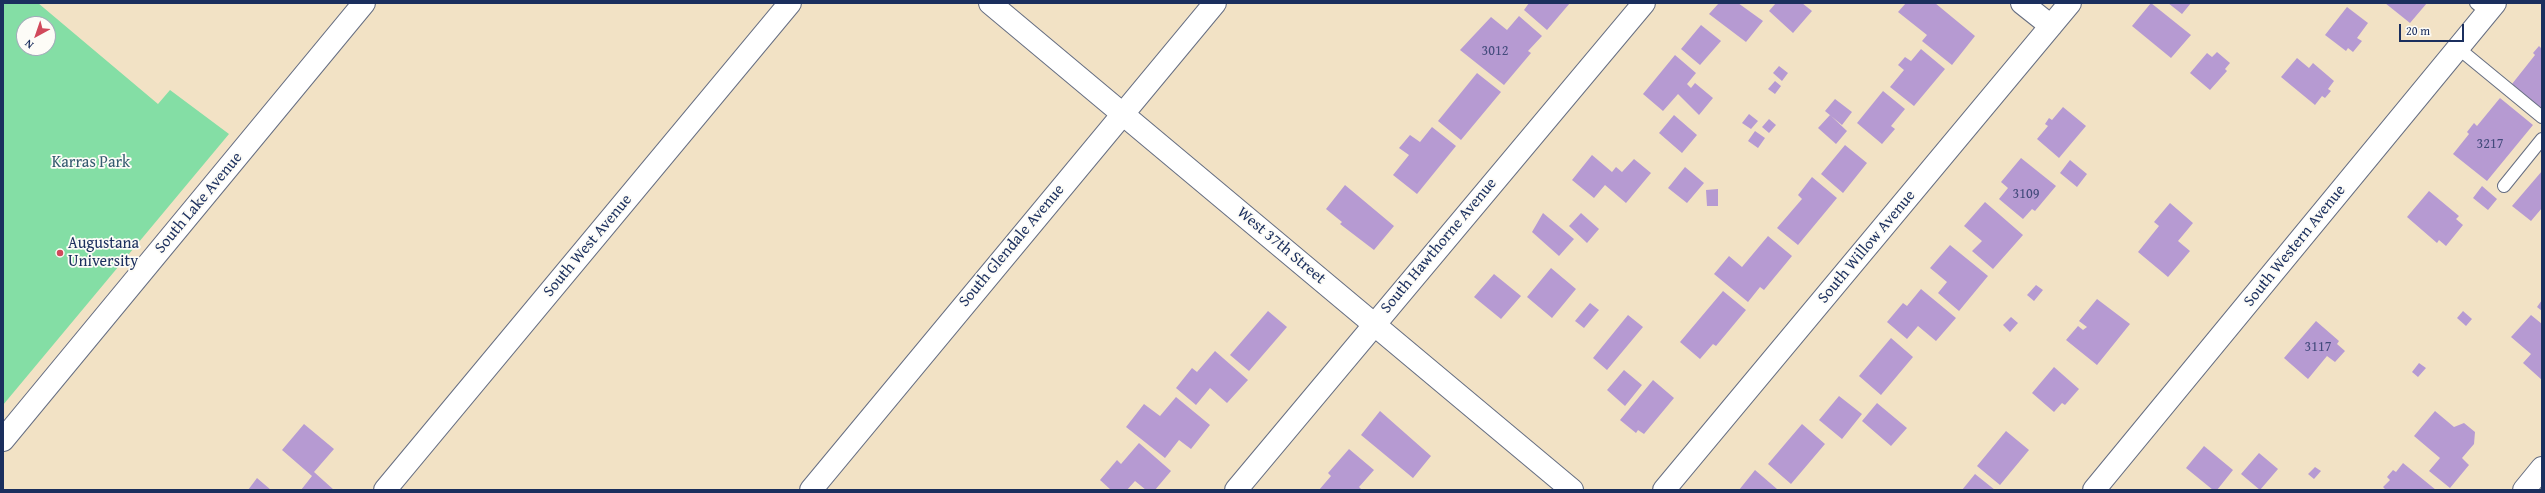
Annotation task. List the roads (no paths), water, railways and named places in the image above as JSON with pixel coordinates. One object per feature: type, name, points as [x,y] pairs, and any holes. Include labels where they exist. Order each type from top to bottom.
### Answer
[{"type":"street","name":"South Lake Avenue","points":[[3,440],[364,3]]},
{"type":"street","name":"South West Avenue","points":[[385,490],[790,3]]},
{"type":"street","name":"West 37th Street","points":[[990,3],[1572,490]]},
{"type":"street","name":"South Glendale Avenue","points":[[811,490],[1122,113],[1215,3]]},
{"type":"street","name":"South Hawthorne Avenue","points":[[1236,490],[1374,323],[1644,3]]},
{"type":"street","points":[[2022,3],[2051,26]]},
{"type":"street","name":"South Willow Avenue","points":[[1664,490],[2070,3]]},
{"type":"street","name":"South Western Avenue","points":[[2094,490],[2458,48],[2486,6]]},
{"type":"street","points":[[2524,490],[2542,468]]},
{"type":"lane","points":[[2458,48],[2542,117]]},
{"type":"lane","points":[[2504,186],[2542,139]]},
{"type":"place","name":"Augustana University","points":[[60,253]]},
{"type":"park label","name":"Karras Park","points":[[91,163]]}]
